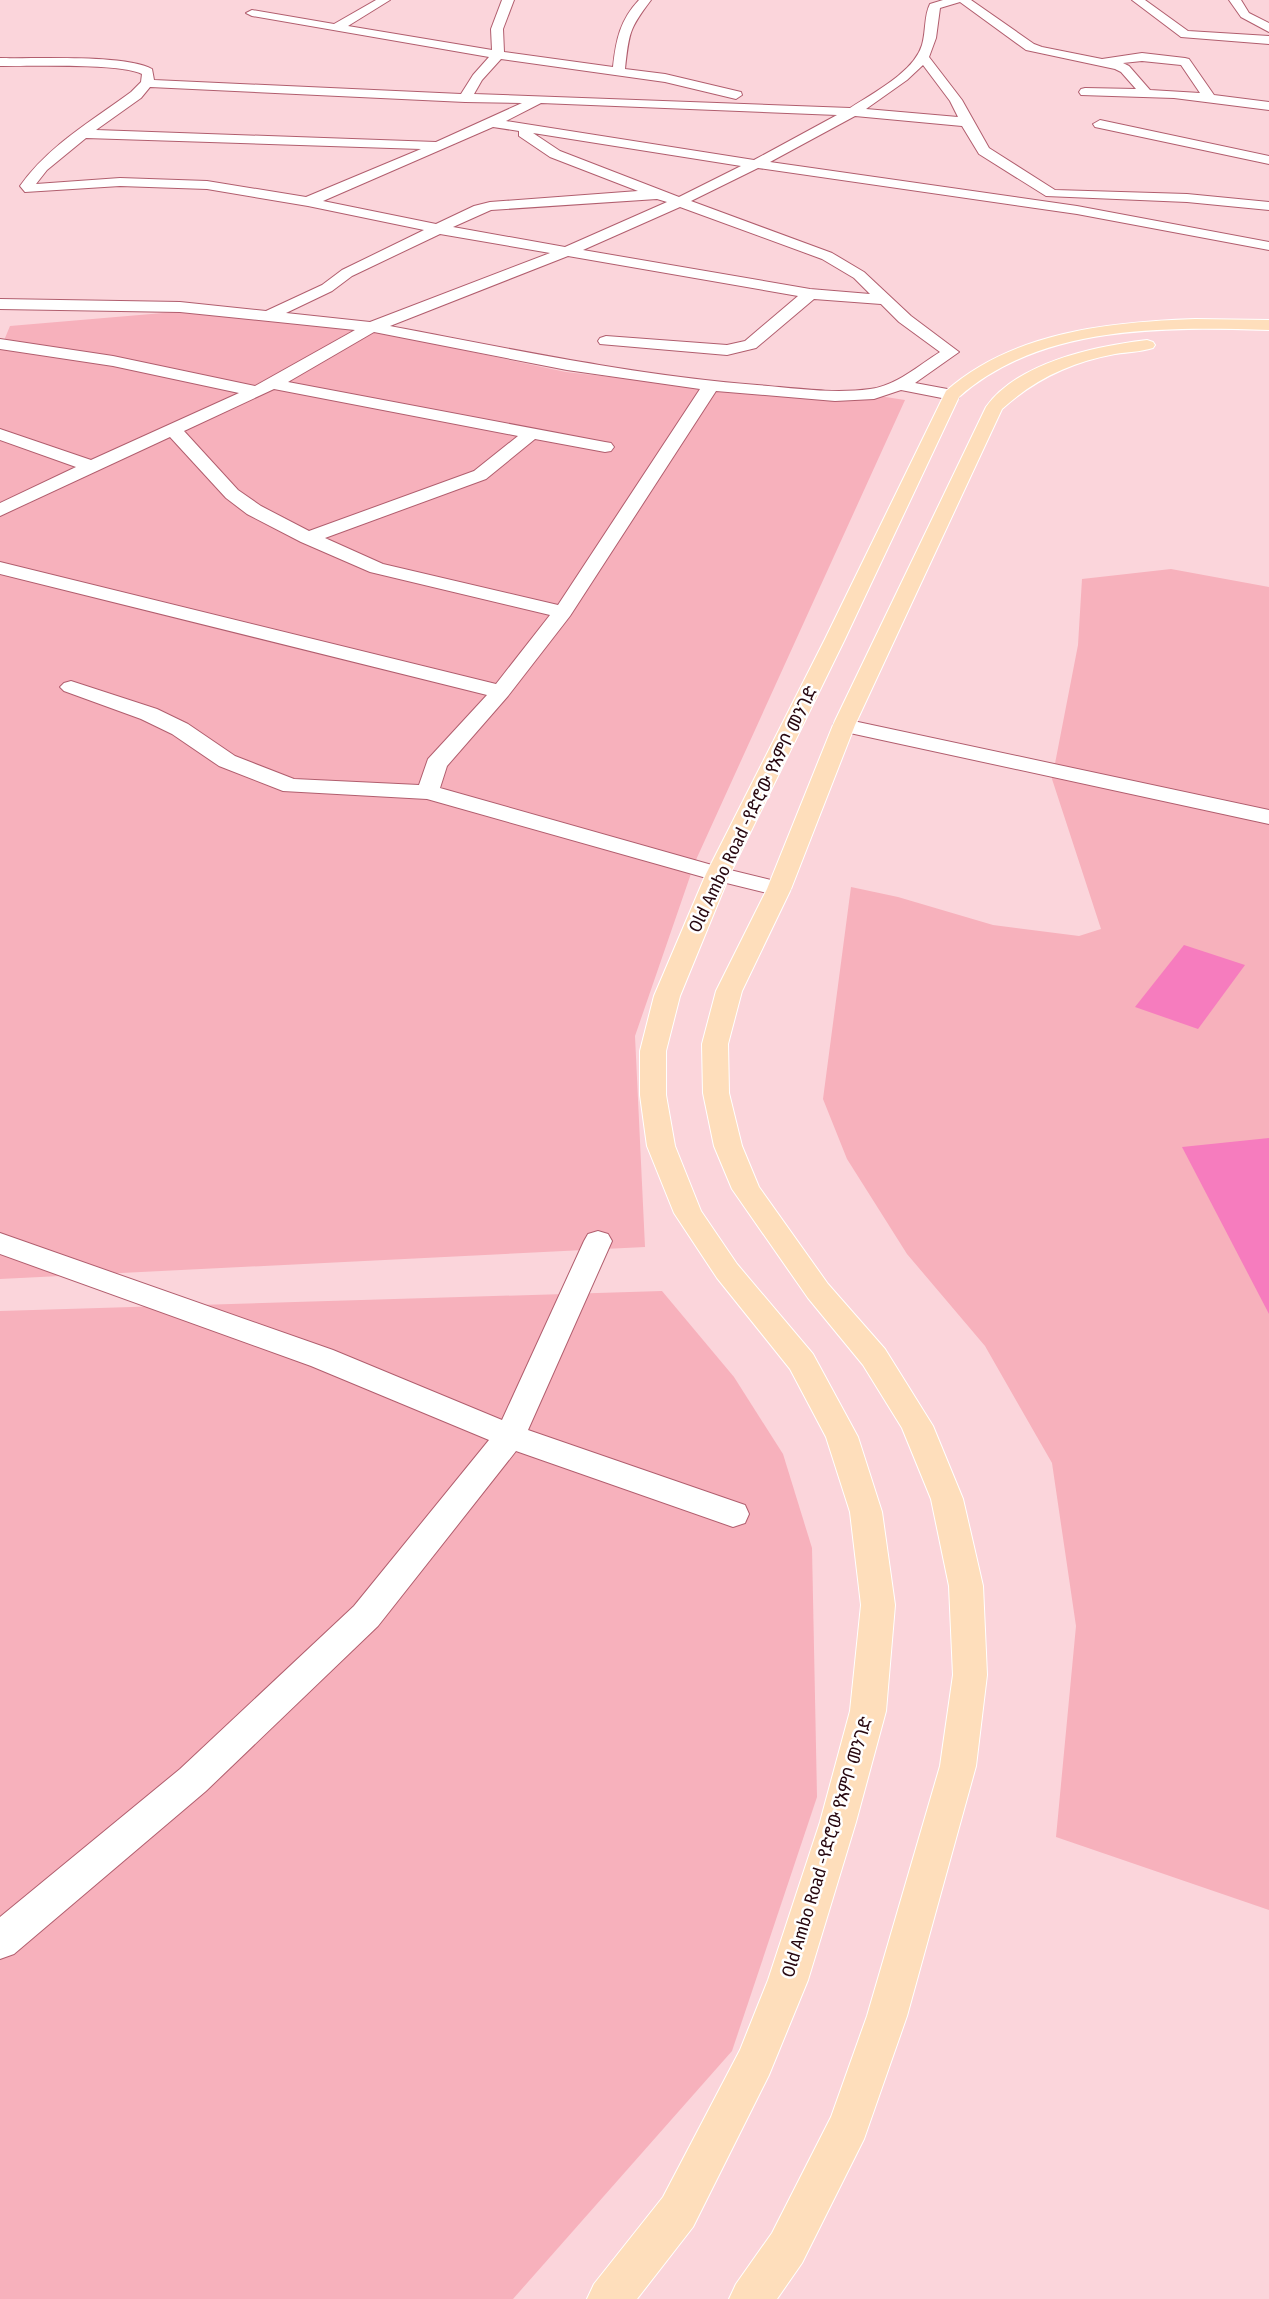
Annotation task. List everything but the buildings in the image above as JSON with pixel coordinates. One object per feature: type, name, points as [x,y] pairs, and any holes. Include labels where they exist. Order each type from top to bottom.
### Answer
[{"type":"main road","name":"Old Ambo Road -የድሮው የአምቦ መንገድ","points":[[751,2299],[787,2248],[852,2116],[887,2016],[958,1766],[970,1675],[966,1586],[947,1498],[917,1426],[874,1357],[818,1291],[746,1188],[728,1146],[716,1093],[715,1044],[729,991],[779,889],[844,725],[995,407],[1019,385],[1049,369],[1072,361],[1138,346],[1194,341],[1269,325]]},
{"type":"main road","name":"Old Ambo Road -የድሮው የአምቦ መንገድ","points":[[609,2299],[678,2212],[755,2061],[788,1980],[838,1822],[868,1711],[878,1605],[866,1512],[842,1437],[802,1362],[727,1271],[688,1212],[661,1146],[652,1095],[653,1051],[666,996],[718,874],[831,648],[952,395],[976,375],[1000,361],[1061,340],[1131,328],[1225,333],[1269,340]]},
{"type":"street","points":[[337,27],[384,0]]},
{"type":"street","points":[[465,98],[477,78],[498,55],[497,29],[508,0]]},
{"type":"street","points":[[619,71],[624,29],[630,15],[645,0]]},
{"type":"street","points":[[0,510],[172,428],[264,387],[372,327],[566,252],[681,201],[756,164],[853,112],[894,84],[924,58],[931,35],[934,6],[956,0]]},
{"type":"street","points":[[964,0],[1030,47],[1102,62],[1125,69],[1146,93]]},
{"type":"street","points":[[1138,0],[1185,34],[1269,40]]},
{"type":"street","points":[[1235,0],[1245,15],[1269,28]]},
{"type":"street","points":[[252,12],[498,55],[619,71],[720,90],[784,109]]},
{"type":"street","points":[[1102,62],[1142,57],[1185,62],[1209,98]]},
{"type":"street","points":[[924,58],[956,100],[977,142],[984,151],[1077,210]]},
{"type":"street","points":[[0,62],[139,67],[148,72],[147,83],[136,95],[42,167],[27,186],[30,189],[41,190],[120,182],[188,184],[308,202],[438,229],[810,294],[886,300]]},
{"type":"street","points":[[147,83],[465,98],[538,99],[853,112],[967,122]]},
{"type":"street","points":[[1085,92],[1146,93],[1209,98],[1269,106]]},
{"type":"street","points":[[308,202],[492,124],[538,99]]},
{"type":"street","points":[[492,124],[1077,210],[1269,246]]},
{"type":"street","points":[[1100,124],[1269,160]]},
{"type":"street","points":[[0,304],[180,307],[372,327],[567,365],[711,386],[835,396],[874,394],[900,385],[951,352],[904,319],[859,275],[827,256],[595,171],[556,154],[518,129]]},
{"type":"street","points":[[85,134],[440,146]]},
{"type":"street","points":[[1050,193],[1187,198],[1269,206]]},
{"type":"street","points":[[266,316],[327,288],[347,273],[479,209],[490,206],[662,194]]},
{"type":"street","points":[[606,341],[727,350],[739,349],[750,345],[810,294]]},
{"type":"street","points":[[0,344],[113,361],[606,447]]},
{"type":"street","points":[[900,385],[952,395]]},
{"type":"street","points":[[428,792],[436,764],[501,692],[563,612],[711,386]]},
{"type":"street","points":[[172,428],[232,494],[254,510],[308,538],[377,568],[563,612]]},
{"type":"street","points":[[0,434],[92,466]]},
{"type":"street","points":[[308,538],[480,475],[531,434]]},
{"type":"street","points":[[0,568],[501,692]]},
{"type":"street","points":[[71,687],[149,714],[180,729],[227,760],[291,786],[428,792],[718,874],[779,889]]},
{"type":"street","points":[[844,725],[1269,817]]},
{"type":"street","points":[[0,1941],[193,1780],[366,1616],[510,1436],[598,1241]]},
{"type":"street","points":[[0,1243],[322,1358],[510,1436],[733,1514]]},
{"type":"shaded area","points":[[210,309],[397,336],[566,372],[700,387],[879,396],[905,400],[695,862],[635,1036],[645,1247],[0,1279],[0,350],[10,326]]},
{"type":"shaded area","points":[[1171,569],[1269,587],[1269,1910],[1056,1837],[1076,1626],[1052,1463],[985,1346],[907,1254],[847,1159],[823,1099],[851,887],[898,897],[993,925],[1079,936],[1101,929],[1052,779],[1078,645],[1082,579]]},
{"type":"shaded area","points":[[662,1291],[734,1377],[783,1454],[812,1548],[817,1797],[732,2051],[513,2299],[0,2299],[0,1311]]}]
